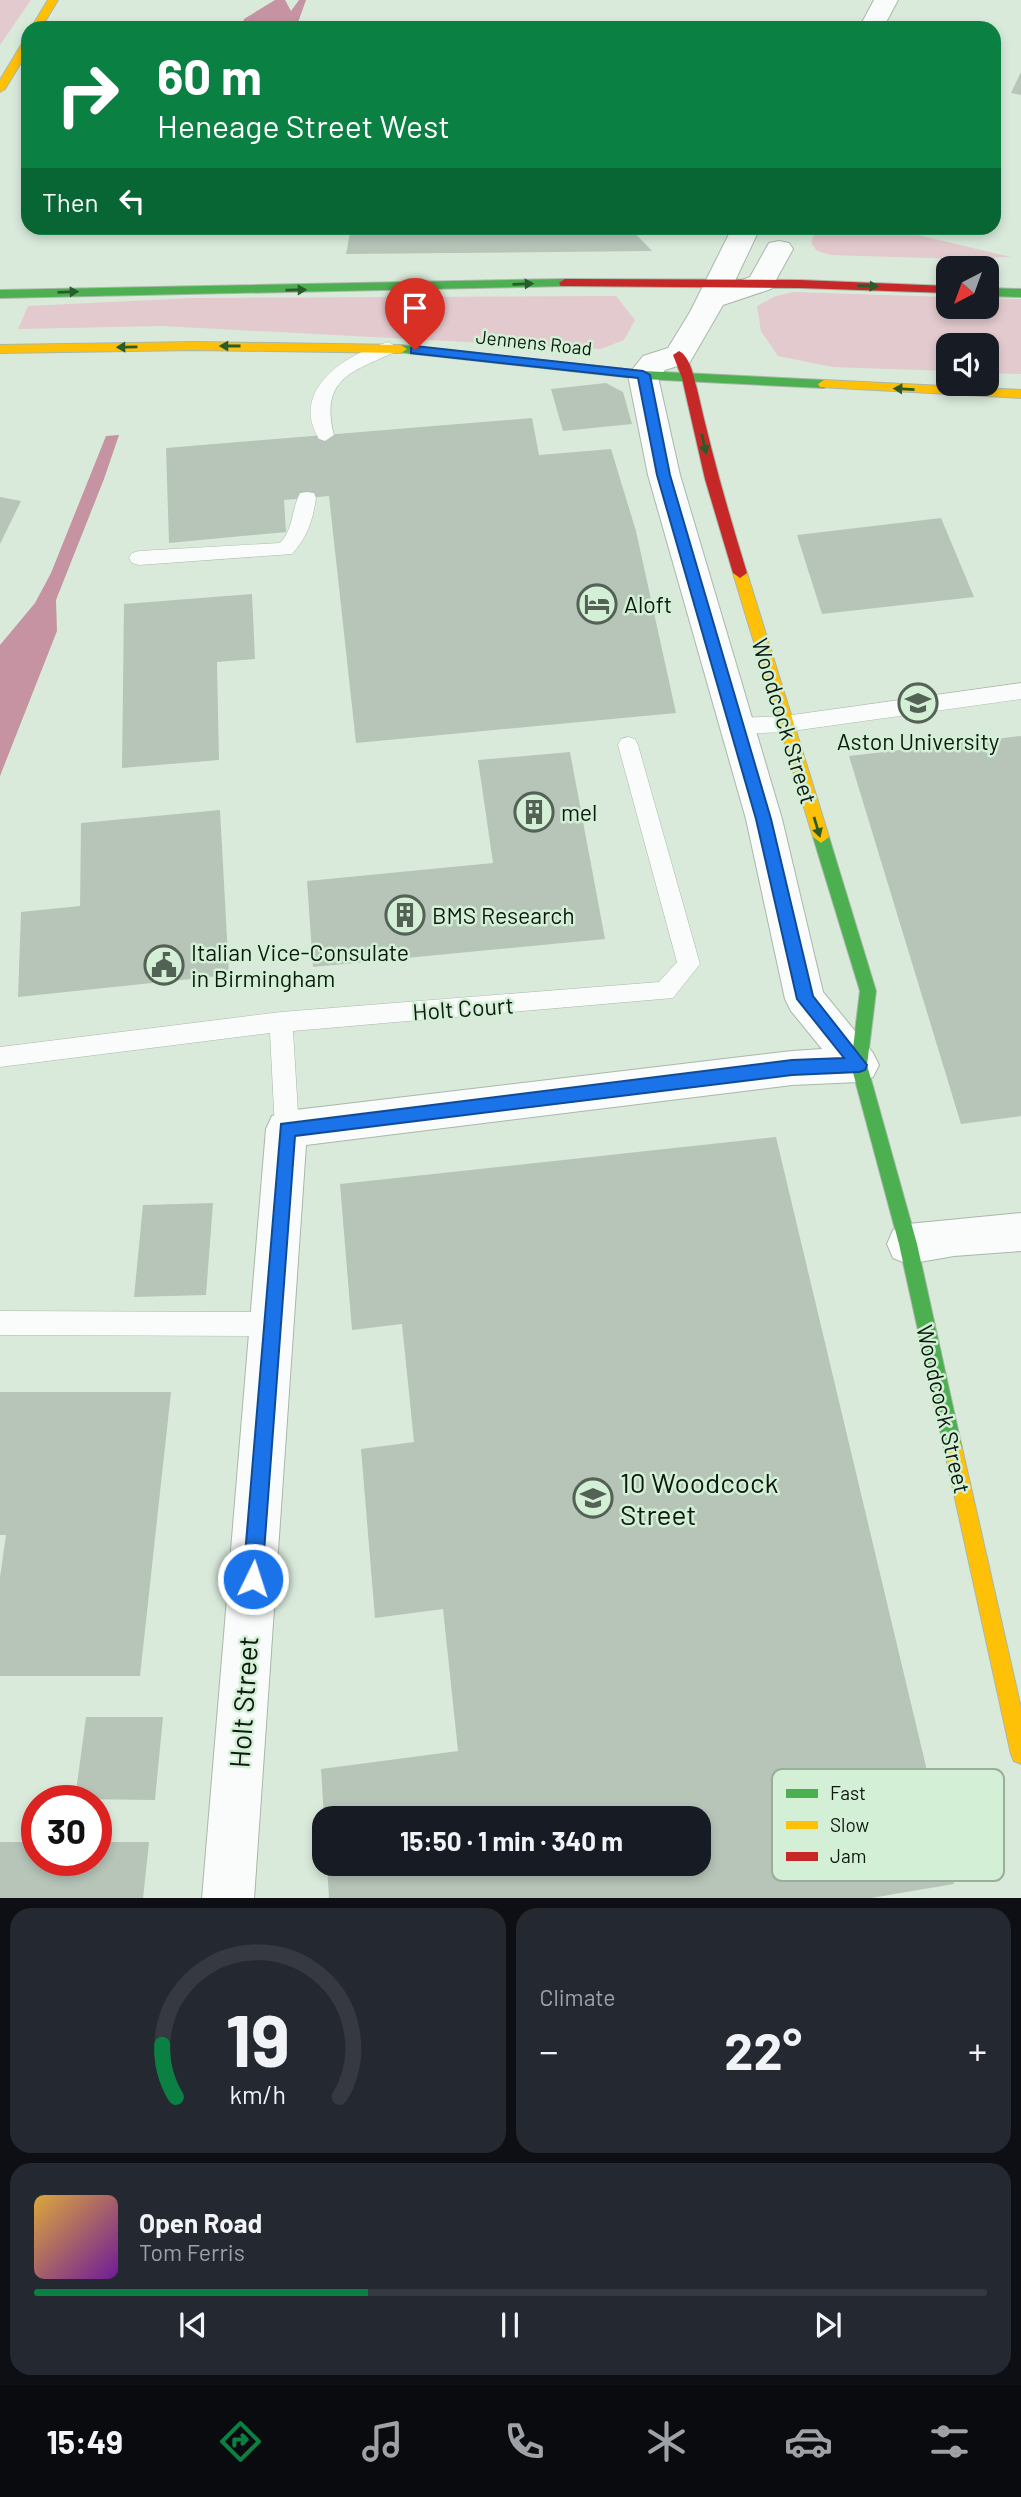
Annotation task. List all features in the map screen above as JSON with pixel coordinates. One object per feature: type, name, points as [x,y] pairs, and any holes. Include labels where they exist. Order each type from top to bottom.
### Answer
[{"type":"main road","points":[[40,21],[53,0]]},
{"type":"main road","points":[[0,89],[21,54]]},
{"type":"main road","points":[[0,294],[564,283],[713,292]]},
{"type":"main road","points":[[761,283],[936,290]]},
{"type":"main road","points":[[999,292],[1021,293]]},
{"type":"main road","name":"Jennens Road","points":[[0,349],[195,346],[389,348],[643,375]]},
{"type":"main road","points":[[684,366],[1021,394]]},
{"type":"main road","name":"Woodcock Street","points":[[684,366],[712,480],[868,990],[859,1065],[908,1244],[1021,1754]]},
{"type":"street","points":[[875,21],[886,0]]},
{"type":"street","points":[[643,375],[654,363],[684,366],[713,292],[742,235]]},
{"type":"street","points":[[713,292],[761,283],[782,238]]},
{"type":"street","points":[[782,238],[790,272],[800,284]]},
{"type":"street","name":"Woodcock Street","points":[[643,375],[664,475],[764,819],[805,999],[859,1065]]},
{"type":"street","points":[[287,1129],[792,1068],[859,1065]]},
{"type":"street","name":"Holt Street","points":[[228,1898],[287,1129]]},
{"type":"street","points":[[908,1244],[954,1237],[1021,1232]]},
{"type":"lane","points":[[325,435],[319,409],[322,392],[341,371],[389,348]]},
{"type":"lane","points":[[139,558],[285,549],[296,539],[302,527],[307,498]]},
{"type":"lane","points":[[738,726],[785,723],[1021,691]]},
{"type":"lane","name":"Holt Court","points":[[0,1057],[281,1022],[665,992],[689,964],[628,746]]},
{"type":"lane","points":[[281,1022],[287,1129]]},
{"type":"lane","points":[[0,1322],[273,1324]]},
{"type":"shaded area","points":[[0,0],[31,0],[0,45]]},
{"type":"shaded area","points":[[275,0],[285,0],[291,11],[299,0],[306,0],[298,21],[243,21]]},
{"type":"shaded area","points":[[814,235],[918,235],[1011,257],[936,256],[936,258],[831,255],[817,251],[811,243]]},
{"type":"shaded area","points":[[794,292],[936,297],[936,319],[999,319],[999,298],[1021,299],[1021,374],[999,373],[999,333],[936,333],[936,371],[832,367],[778,356],[761,331],[757,306],[776,296]]},
{"type":"shaded area","points":[[616,296],[635,320],[624,340],[601,349],[162,326],[18,329],[28,306],[192,298]]},
{"type":"shaded area","points":[[119,435],[56,600],[57,631],[0,776],[0,645],[35,603],[51,573],[106,436]]},
{"type":"building","points":[[1021,72],[1021,95],[1011,93]]},
{"type":"building","points":[[350,235],[637,235],[652,251],[346,254]]},
{"type":"building","points":[[606,383],[623,392],[632,424],[563,431],[551,389]]},
{"type":"building","points":[[532,418],[539,455],[611,449],[636,531],[676,713],[356,743],[329,496],[284,500],[286,532],[169,543],[166,448]]},
{"type":"building","points":[[0,497],[21,501],[0,544]]},
{"type":"building","points":[[941,518],[974,597],[822,614],[797,535]]},
{"type":"building","points":[[252,594],[255,659],[217,662],[219,760],[122,768],[124,604]]},
{"type":"building","points":[[1021,736],[1021,1116],[961,1124],[849,756]]},
{"type":"building","points":[[570,752],[605,939],[313,967],[307,881],[493,863],[478,760]]},
{"type":"building","points":[[220,810],[229,975],[18,997],[21,912],[80,906],[81,823]]},
{"type":"building","name":"10 Woodcock Street","points":[[776,1137],[927,1769],[772,1769],[772,1881],[953,1881],[954,1884],[871,1898],[329,1898],[328,1876],[711,1876],[711,1806],[323,1806],[321,1769],[458,1751],[443,1609],[375,1618],[361,1449],[414,1442],[402,1324],[352,1330],[340,1184]]},
{"type":"building","points":[[213,1203],[206,1295],[134,1297],[143,1205]]},
{"type":"building","points":[[0,1392],[171,1392],[140,1676],[0,1676],[0,1577],[6,1535],[0,1535]]},
{"type":"building","points":[[86,1717],[163,1717],[155,1800],[112,1799],[112,1785],[77,1785]]},
{"type":"building","points":[[0,1842],[21,1842],[21,1876],[112,1876],[112,1842],[149,1842],[143,1898],[0,1898]]},
{"type":"traffic: fast","points":[[0,294],[565,283]]},
{"type":"traffic: fast","points":[[999,292],[1021,293]]},
{"type":"traffic: fast","points":[[401,349],[643,375],[824,384]]},
{"type":"traffic: fast","points":[[821,837],[868,991],[859,1065],[908,1244],[953,1448]]},
{"type":"traffic: slow","points":[[40,21],[53,0]]},
{"type":"traffic: slow","points":[[0,89],[21,54]]},
{"type":"traffic: slow","points":[[0,349],[195,346],[401,349]]},
{"type":"traffic: slow","points":[[824,384],[1021,394]]},
{"type":"traffic: slow","points":[[740,573],[821,837]]},
{"type":"traffic: slow","points":[[953,1448],[1021,1754]]},
{"type":"traffic: jam","points":[[565,283],[800,284],[936,290]]},
{"type":"traffic: jam","points":[[679,355],[688,378],[711,479],[740,573]]},
{"type":"place","name":"Aloft","points":[[597,604]]},
{"type":"place","name":"Aston University","points":[[918,703]]},
{"type":"place","name":"mel","points":[[534,812]]},
{"type":"place","name":"BMS Research","points":[[405,915]]},
{"type":"place","name":"Italian Vice-Consulate in Birmingham","points":[[164,965]]},
{"type":"place","name":"10 Woodcock Street","points":[[593,1498]]},
{"type":"route","points":[[253,1579],[287,1129],[792,1068],[859,1065],[805,999],[764,819],[664,475],[643,375],[415,350]]}]
